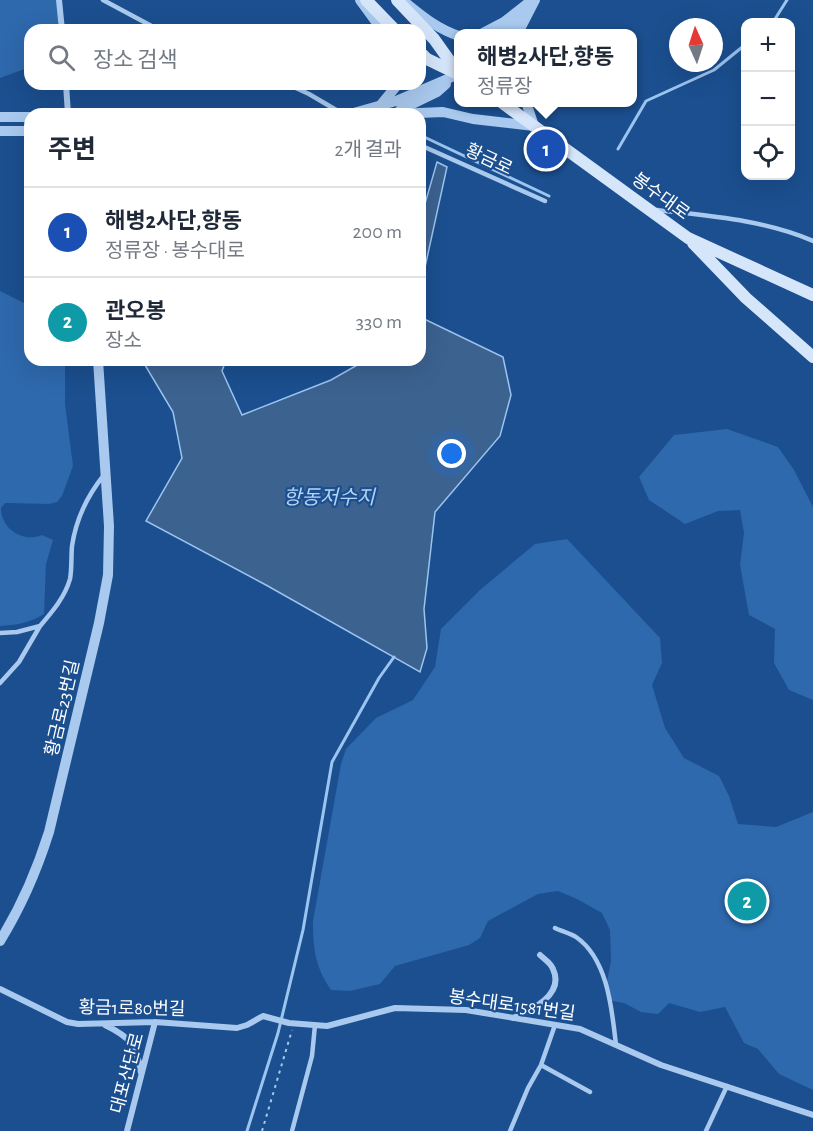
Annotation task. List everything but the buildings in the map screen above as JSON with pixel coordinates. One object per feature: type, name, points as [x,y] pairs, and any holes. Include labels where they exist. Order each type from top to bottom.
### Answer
[{"type":"main road","points":[[366,0],[389,24]]},
{"type":"main road","points":[[397,0],[420,24]]},
{"type":"main road","points":[[426,31],[454,67]]},
{"type":"main road","points":[[426,58],[454,72]]},
{"type":"main road","name":"봉수대로","points":[[508,107],[688,238],[813,295]]},
{"type":"main road","points":[[688,238],[746,298],[813,357]]},
{"type":"street","points":[[59,0],[61,24]]},
{"type":"street","points":[[360,0],[378,24]]},
{"type":"street","points":[[403,0],[423,18],[454,34]]},
{"type":"street","points":[[491,29],[533,0]]},
{"type":"street","points":[[508,29],[533,0]]},
{"type":"street","points":[[520,29],[533,0]]},
{"type":"street","points":[[426,88],[454,76]]},
{"type":"street","points":[[405,108],[437,92],[454,78]]},
{"type":"street","points":[[66,90],[68,108]]},
{"type":"street","points":[[379,107],[393,90]]},
{"type":"street","points":[[375,108],[420,90]]},
{"type":"street","points":[[426,113],[443,112],[473,119],[534,126],[528,107]]},
{"type":"street","points":[[0,117],[24,117]]},
{"type":"street","points":[[0,130],[24,131]]},
{"type":"street","name":"황금로23번길","points":[[0,941],[18,909],[49,832],[108,575],[110,553],[98,366]]},
{"type":"street","points":[[512,1018],[543,1003],[554,988],[553,967],[540,955]]},
{"type":"street","name":"황금1로80번길","points":[[0,989],[67,1022],[88,1025],[155,1022],[237,1028],[259,1017],[268,1016]]},
{"type":"street","name":"봉수대로1581번길","points":[[268,1016],[292,1024],[327,1026],[395,1008],[466,1010],[580,1029],[661,1065],[813,1115]]},
{"type":"street","name":"대포산단로","points":[[127,1131],[155,1022]]},
{"type":"street","points":[[104,1025],[120,1032],[131,1041],[137,1052],[141,1075]]},
{"type":"lane","points":[[102,0],[148,24]]},
{"type":"lane","points":[[300,90],[333,108]]},
{"type":"lane","name":"황금로","points":[[426,148],[545,201]]},
{"type":"lane","points":[[649,210],[737,220],[795,233],[813,241]]},
{"type":"lane","points":[[0,682],[19,662],[40,626],[59,602],[69,580],[79,518],[87,497],[106,473]]},
{"type":"lane","points":[[0,633],[23,631],[40,626]]},
{"type":"lane","points":[[555,928],[576,937],[587,948],[602,971],[609,991],[616,1045]]},
{"type":"lane","points":[[292,1131],[312,1056],[315,1025]]},
{"type":"lane","points":[[510,1131],[528,1088],[541,1065],[555,1025]]},
{"type":"lane","points":[[541,1065],[590,1092]]},
{"type":"lane","points":[[706,1131],[727,1086]]},
{"type":"path","points":[[262,1131],[292,1024]]},
{"type":"shaded area","points":[[0,0],[59,0],[61,24],[24,24],[24,69],[0,78]]},
{"type":"shaded area","points":[[0,291],[24,303],[24,366],[65,366],[65,404],[73,466],[62,496],[57,502],[49,504],[5,503],[1,508],[5,522],[14,532],[28,537],[42,535],[53,540],[46,564],[44,614],[23,623],[0,626]]},
{"type":"shaded area","points":[[727,429],[778,447],[794,470],[813,507],[813,700],[789,690],[774,663],[775,629],[749,615],[740,565],[744,533],[740,510],[718,511],[685,524],[649,500],[639,477],[674,435]]},
{"type":"shaded area","points":[[567,539],[660,638],[662,663],[652,685],[665,728],[684,758],[719,776],[729,796],[738,824],[776,827],[813,812],[813,1090],[779,1074],[758,1049],[744,1043],[725,1007],[700,1012],[669,1003],[658,1014],[641,1012],[624,1003],[607,1000],[606,987],[611,961],[610,930],[602,913],[558,891],[538,894],[488,921],[480,938],[469,945],[395,966],[380,984],[350,991],[331,990],[321,973],[314,949],[313,921],[341,764],[346,749],[376,718],[413,700],[435,667],[441,629],[480,590],[535,544]]},
{"type":"water","points":[[437,162],[447,167],[426,263],[426,200]]},
{"type":"water","name":"항동저수지","points":[[426,320],[503,357],[511,395],[500,436],[435,512],[424,609],[427,648],[420,672],[266,585],[146,521],[182,458],[173,412],[146,366],[224,366],[222,371],[242,415],[331,380],[356,366],[426,366]]},
{"type":"waterway","points":[[776,18],[787,0]]},
{"type":"waterway","points":[[618,149],[646,101],[714,70],[741,48]]},
{"type":"waterway","points":[[426,138],[549,196]]},
{"type":"waterway","points":[[247,1131],[278,1033],[303,930],[332,762],[379,678],[394,657]]},
{"type":"place","name":"해병2사단,향동","points":[[546,149]]},
{"type":"place","name":"관오봉","points":[[747,901]]}]
